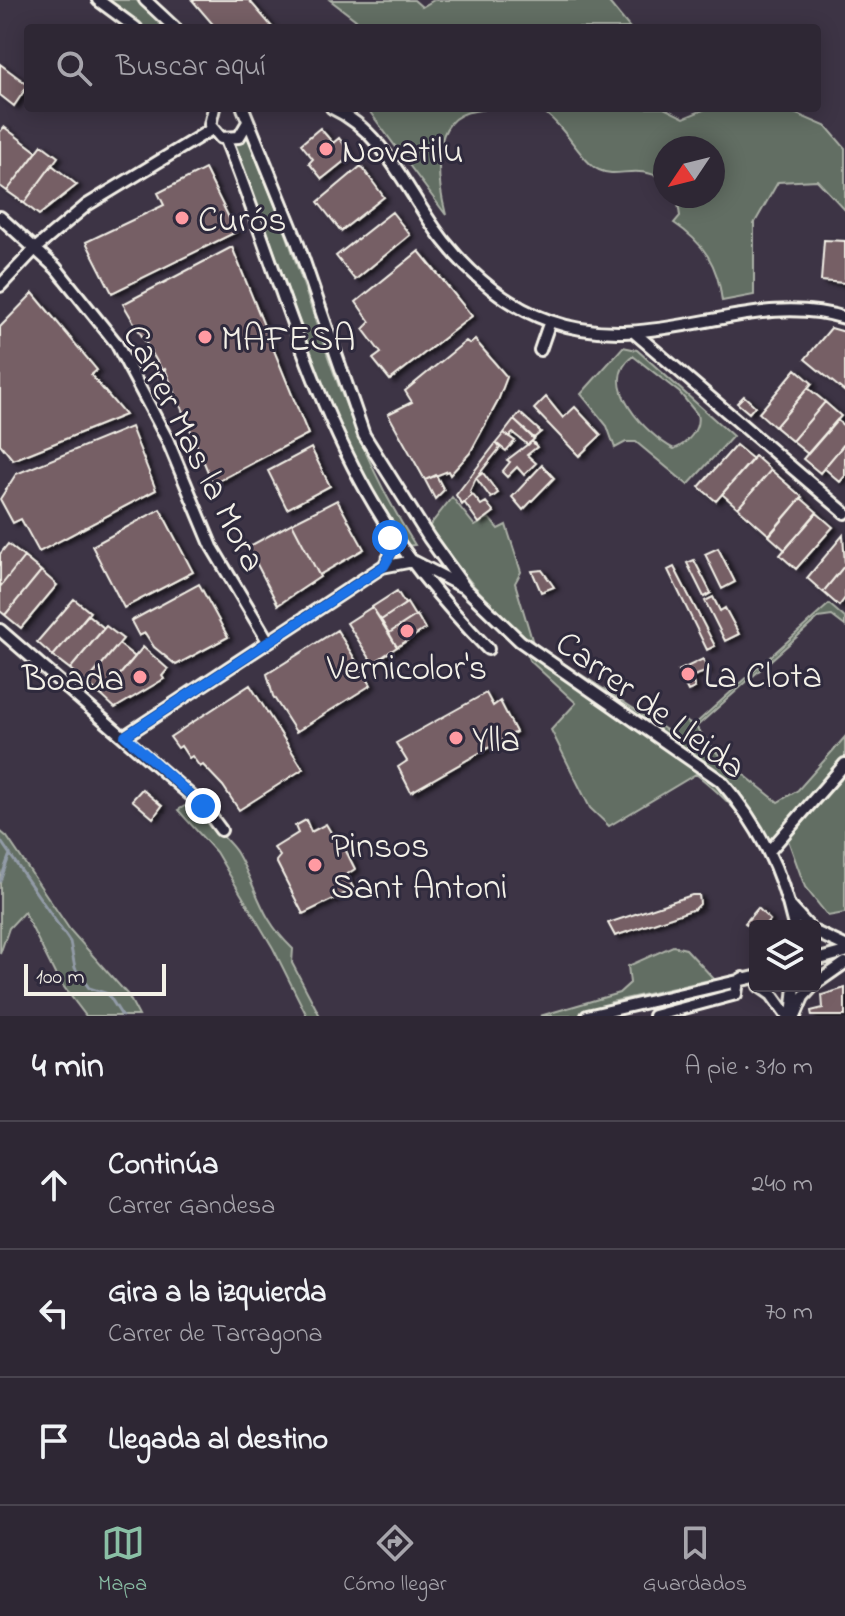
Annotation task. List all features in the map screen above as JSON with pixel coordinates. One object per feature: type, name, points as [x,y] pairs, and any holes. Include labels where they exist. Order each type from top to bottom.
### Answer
[{"type":"street","points":[[98,0],[131,24]]},
{"type":"street","points":[[145,0],[171,24]]},
{"type":"street","points":[[210,112],[212,129],[226,140],[241,136],[248,112]]},
{"type":"street","name":"Carrer de Lleida","points":[[248,112],[297,241],[364,435],[465,588],[520,641],[721,781],[745,808],[771,849],[792,920]]},
{"type":"street","points":[[340,112],[355,119],[386,154],[443,240],[478,279],[550,321],[579,329],[636,334],[792,308],[845,318]]},
{"type":"street","points":[[0,286],[36,248],[87,205],[212,129]]},
{"type":"street","name":"Carrer de Lleida","points":[[226,140],[244,178],[321,394],[358,476],[389,530],[445,605],[488,649]]},
{"type":"street","name":"Carrer Mas la Mora","points":[[0,217],[36,248],[116,343],[166,437],[212,547],[268,641]]},
{"type":"street","points":[[540,350],[550,321]]},
{"type":"street","points":[[636,334],[845,513]]},
{"type":"street","points":[[384,566],[392,552],[389,530]]},
{"type":"street","points":[[125,736],[384,566],[413,561]]},
{"type":"street","name":"Carrer de Lleida","points":[[413,561],[465,588]]},
{"type":"street","points":[[0,630],[203,806],[221,830]]},
{"type":"street","points":[[771,849],[845,764]]},
{"type":"street","points":[[786,920],[789,906]]},
{"type":"street","points":[[789,906],[802,920]]},
{"type":"street","points":[[821,935],[845,949]]},
{"type":"street","points":[[821,957],[845,949]]},
{"type":"street","points":[[821,980],[843,966]]},
{"type":"street","points":[[654,1016],[736,994],[738,981],[749,974]]},
{"type":"street","points":[[587,1016],[749,978]]},
{"type":"street","points":[[738,981],[749,983]]},
{"type":"street","points":[[768,992],[791,1016]]},
{"type":"street","points":[[791,1016],[794,992]]},
{"type":"street","points":[[791,1016],[808,992]]},
{"type":"green space","points":[[109,0],[136,0],[163,24],[139,24]]},
{"type":"green space","points":[[330,0],[414,0],[422,7],[434,0],[607,0],[627,24],[352,24],[356,20]]},
{"type":"green space","points":[[370,112],[471,112],[454,120],[441,143],[439,174],[446,215]]},
{"type":"green space","points":[[543,112],[672,112],[684,118],[698,112],[792,112],[827,127],[845,148],[845,210],[817,180],[778,182],[754,224],[754,295],[722,301],[717,276],[708,256],[694,239],[674,223],[680,216],[679,208],[725,208],[725,136],[653,136],[653,175],[613,173],[593,166]]},
{"type":"green space","points":[[248,136],[342,396],[375,472],[415,545],[406,546],[377,500],[329,402],[233,146]]},
{"type":"green space","points":[[623,347],[637,350],[733,436],[688,485],[636,442],[626,442],[615,448],[607,426],[581,394]],"holes":[[[633,356],[680,393],[697,414],[698,420],[692,435],[674,449],[639,421],[630,408],[620,380],[623,367]]]},
{"type":"green space","points":[[452,497],[475,526],[489,518],[498,529],[506,525],[521,572],[515,583],[533,643],[668,731],[683,719],[693,726],[829,604],[845,618],[845,626],[832,616],[818,618],[696,727],[718,754],[778,802],[798,790],[845,737],[845,757],[764,850],[734,809],[696,774],[609,826],[590,808],[551,730],[576,703],[529,660],[520,634],[474,586],[428,528]]},
{"type":"green space","points":[[845,775],[845,913],[828,916],[805,887],[788,840]]},
{"type":"green space","points":[[190,803],[237,853],[266,915],[293,949],[292,963],[320,1016],[307,1016],[273,948],[216,852],[178,810]]},
{"type":"green space","points":[[0,831],[70,930],[128,995],[139,1016],[86,1016],[57,978],[24,912],[9,928],[0,954]]},
{"type":"green space","points":[[673,946],[686,949],[714,979],[611,1002],[614,1016],[540,1016],[619,993],[630,983],[628,966]]},
{"type":"building","points":[[192,0],[249,0],[270,24],[213,24]]},
{"type":"building","points":[[0,64],[24,82],[24,91],[14,106],[0,95]]},
{"type":"building","points":[[4,127],[37,152],[7,191],[0,186],[0,132]]},
{"type":"building","name":"Novatilu","points":[[320,128],[333,143],[339,138],[352,155],[322,179],[309,163],[313,159],[301,144]]},
{"type":"building","points":[[42,145],[58,157],[24,203],[7,191]]},
{"type":"building","points":[[52,165],[77,185],[39,215],[24,203]]},
{"type":"building","points":[[361,166],[384,197],[341,231],[318,202]]},
{"type":"building","name":"Curós","points":[[205,169],[236,232],[112,293],[86,242],[164,205],[158,193]]},
{"type":"building","points":[[392,212],[410,235],[355,280],[336,256]]},
{"type":"building","points":[[824,240],[845,241],[845,283],[821,281]]},
{"type":"building","name":"MAFESA","points":[[232,247],[308,434],[213,484],[165,369],[162,370],[123,304]]},
{"type":"building","points":[[419,251],[472,316],[390,380],[373,359],[381,353],[363,329],[370,322],[356,302]]},
{"type":"building","points":[[33,293],[97,370],[91,375],[125,415],[13,460],[0,444],[0,327]]},
{"type":"building","points":[[831,328],[845,332],[845,392],[805,359]]},
{"type":"building","points":[[475,340],[507,377],[470,453],[450,475],[448,471],[425,480],[388,414],[412,402],[405,391],[466,341],[470,344]]},
{"type":"building","points":[[796,369],[812,383],[775,427],[759,413]]},
{"type":"building","points":[[808,388],[825,402],[792,441],[775,427]]},
{"type":"building","points":[[744,396],[755,406],[749,413],[737,403]]},
{"type":"building","points":[[546,397],[563,418],[575,407],[601,435],[579,456],[534,409]]},
{"type":"building","points":[[825,402],[841,416],[808,454],[792,441]]},
{"type":"building","points":[[520,413],[541,432],[534,438],[514,420]]},
{"type":"building","points":[[514,420],[534,439],[528,445],[513,433],[509,437],[504,433]]},
{"type":"building","points":[[837,420],[845,427],[845,443],[820,473],[803,459]]},
{"type":"building","points":[[131,427],[156,490],[39,552],[21,519],[13,523],[0,499],[16,474]]},
{"type":"building","points":[[504,433],[515,441],[506,451],[496,443]]},
{"type":"building","points":[[532,441],[537,447],[527,455],[536,463],[524,475],[517,467],[507,477],[502,472],[510,462],[507,460]]},
{"type":"building","points":[[496,443],[500,448],[476,478],[470,491],[472,495],[462,505],[456,495]]},
{"type":"building","points":[[845,443],[845,476],[840,482],[824,468]]},
{"type":"building","points":[[736,445],[753,459],[716,501],[699,487]]},
{"type":"building","points":[[311,448],[330,486],[287,509],[268,471]]},
{"type":"building","points":[[755,456],[771,470],[738,508],[722,494]]},
{"type":"building","points":[[542,465],[554,478],[523,510],[512,497]]},
{"type":"building","points":[[771,470],[802,497],[769,535],[738,508]]},
{"type":"building","points":[[483,473],[498,493],[491,498],[476,478]]},
{"type":"building","points":[[436,475],[444,490],[435,499],[425,480]]},
{"type":"building","points":[[473,495],[481,505],[486,502],[494,512],[479,523],[464,502]]},
{"type":"building","points":[[801,498],[817,512],[785,550],[769,536]]},
{"type":"building","points":[[337,500],[364,549],[319,575],[292,523]]},
{"type":"building","points":[[160,509],[193,572],[124,608],[92,546]]},
{"type":"building","points":[[817,513],[833,527],[796,569],[780,555]]},
{"type":"building","points":[[292,523],[320,577],[278,605],[248,547]]},
{"type":"building","points":[[843,535],[845,565],[823,592],[807,578]]},
{"type":"building","points":[[8,544],[24,557],[0,587],[0,554]]},
{"type":"building","points":[[718,548],[735,582],[722,589],[705,554]]},
{"type":"building","points":[[24,557],[41,571],[5,615],[0,611],[0,587]]},
{"type":"building","points":[[694,560],[711,593],[704,597],[687,563]]},
{"type":"building","points":[[845,565],[845,598],[839,606],[823,592]]},
{"type":"building","points":[[674,567],[715,646],[707,650],[668,570]]},
{"type":"building","points":[[542,570],[554,587],[541,592],[532,571]]},
{"type":"building","points":[[41,571],[57,585],[21,628],[5,615]]},
{"type":"building","points":[[199,584],[228,637],[176,665],[154,647],[145,633],[139,636],[131,621]]},
{"type":"building","points":[[397,591],[405,604],[381,620],[372,607]]},
{"type":"building","points":[[713,597],[720,611],[725,608],[739,634],[725,641],[705,601]]},
{"type":"building","points":[[74,599],[90,612],[53,656],[37,642]]},
{"type":"building","points":[[407,603],[415,616],[389,633],[381,620]]},
{"type":"building","points":[[372,607],[397,647],[373,663],[347,623]]},
{"type":"building","points":[[88,615],[104,628],[70,669],[53,656]]},
{"type":"building","name":"Vernicolor's","points":[[417,615],[425,629],[397,647],[389,633]]},
{"type":"building","points":[[106,626],[123,639],[86,683],[70,669]]},
{"type":"building","points":[[337,630],[371,685],[296,732],[273,696],[267,674]]},
{"type":"building","points":[[119,644],[135,657],[102,696],[86,683]]},
{"type":"building","name":"Boada","points":[[143,647],[168,669],[162,676],[164,679],[115,708],[102,696]]},
{"type":"building","name":"La Clota","points":[[703,659],[708,671],[691,677],[695,688],[688,691],[678,671]]},
{"type":"building","points":[[250,685],[303,769],[239,810],[223,786],[203,765],[200,767],[192,756],[189,758],[181,746],[178,748],[170,737]]},
{"type":"building","name":"Ylla","points":[[486,693],[493,706],[500,701],[516,732],[411,792],[398,767],[407,761],[396,743]]},
{"type":"building","points":[[142,789],[162,806],[153,818],[132,800]]},
{"type":"building","name":"Pinsos Sant Antoni","points":[[306,820],[311,832],[326,824],[339,846],[343,845],[355,869],[346,875],[354,889],[303,914],[276,861],[280,856],[274,848],[298,833],[295,826]]},
{"type":"building","points":[[699,895],[700,904],[695,909],[615,936],[608,923]]},
{"type":"building","points":[[758,908],[770,920],[749,920],[749,927],[745,923]]},
{"type":"building","points":[[845,988],[845,1016],[812,1016],[811,1011],[823,1008],[822,995]]},
{"type":"waterway","points":[[0,840],[70,942],[75,968],[89,988],[108,994],[122,1016]]},
{"type":"waterway","points":[[0,881],[10,854]]},
{"type":"place","name":"Novatilu","points":[[326,149]]},
{"type":"place","name":"Curós","points":[[182,218]]},
{"type":"place","name":"MAFESA","points":[[205,337]]},
{"type":"place","name":"Vernicolor's","points":[[407,631]]},
{"type":"place","name":"La Clota","points":[[688,674]]},
{"type":"place","name":"Boada","points":[[140,677]]},
{"type":"place","name":"Ylla","points":[[456,738]]},
{"type":"place","name":"Pinsos Sant Antoni","points":[[315,865]]},
{"type":"route","points":[[203,806],[125,736],[384,566],[392,552],[390,538]]}]
